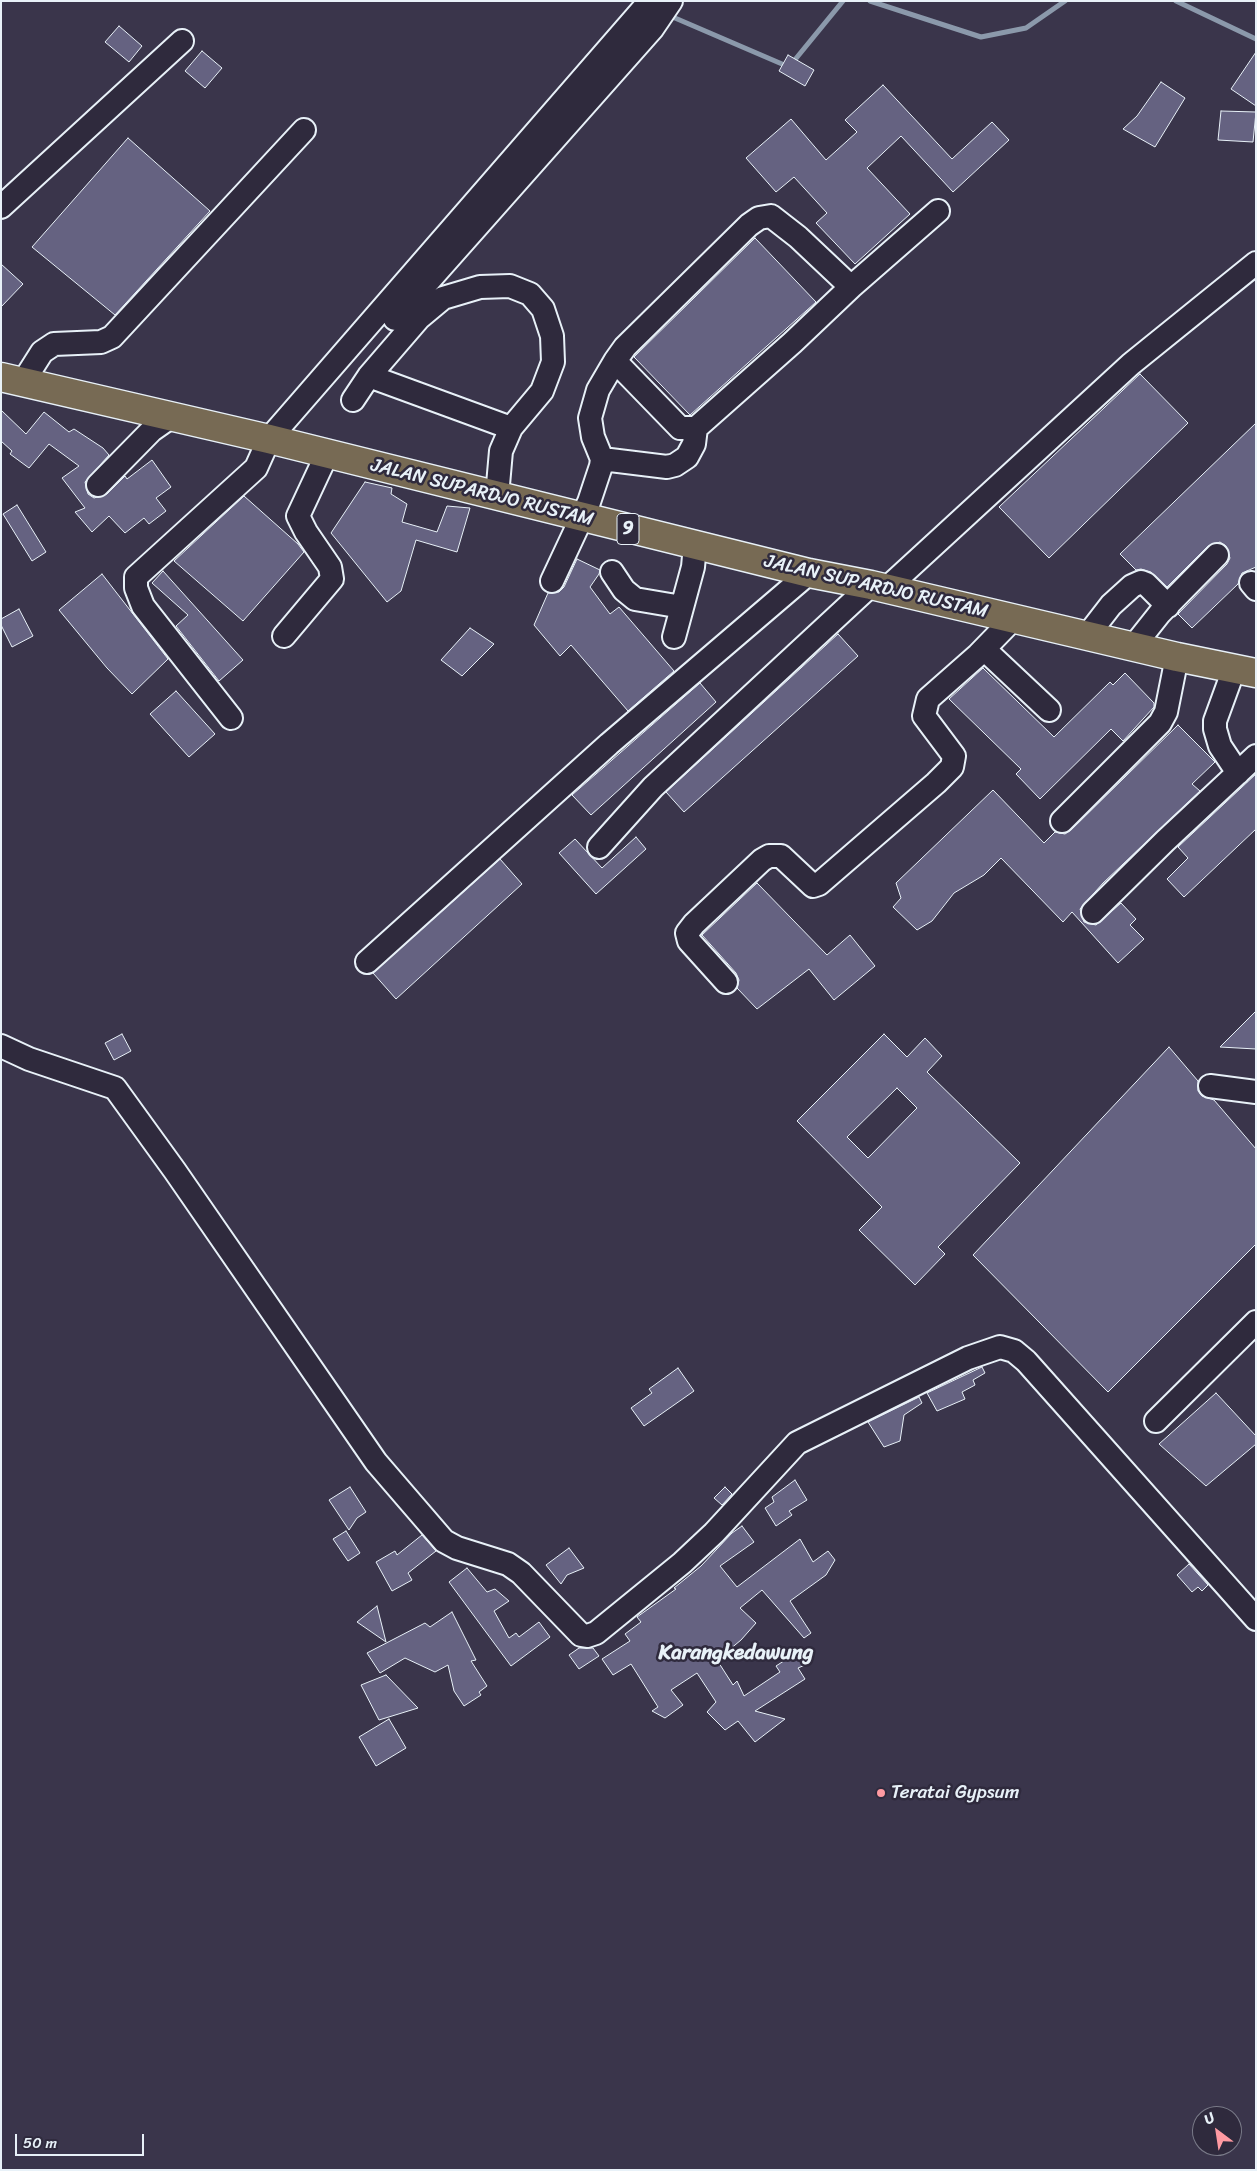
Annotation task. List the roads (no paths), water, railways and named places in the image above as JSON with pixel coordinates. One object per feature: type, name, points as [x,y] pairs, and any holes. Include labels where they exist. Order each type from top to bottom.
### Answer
[{"type":"highway","name":"JALAN SUPARDJO RUSTAM","points":[[12,379],[276,441],[809,573],[1245,671]]},
{"type":"street","points":[[231,718],[143,606],[136,588],[136,577],[256,468],[276,441],[656,12]]},
{"type":"street","points":[[1,207],[182,41]]},
{"type":"street","points":[[12,379],[42,352],[54,344],[101,342],[112,337],[304,130]]},
{"type":"street","points":[[602,460],[668,467],[675,465],[686,457],[694,444],[696,428],[938,211]]},
{"type":"street","points":[[552,580],[580,517],[589,502],[602,460],[593,437],[590,418],[598,390],[615,361],[632,341],[749,225],[760,218],[771,216],[798,237],[851,287]]},
{"type":"street","points":[[599,847],[653,787],[878,587],[1131,364],[1256,264]]},
{"type":"street","points":[[352,400],[419,318],[444,298],[480,287],[510,286],[530,294],[543,309],[552,336],[553,362],[542,391],[511,428],[501,451],[497,496]]},
{"type":"street","points":[[615,361],[680,428],[696,428]]},
{"type":"street","points":[[370,376],[511,428]]},
{"type":"street","points":[[98,485],[152,430],[172,416]]},
{"type":"street","points":[[284,636],[332,579],[330,567],[306,532],[298,516],[326,454]]},
{"type":"street","points":[[674,637],[692,567],[695,546]]},
{"type":"street","points":[[1133,647],[1168,606],[1217,555]]},
{"type":"street","points":[[612,572],[624,590],[635,599],[682,607]]},
{"type":"street","points":[[367,962],[609,744],[809,573]]},
{"type":"street","points":[[1087,636],[1111,605],[1132,586],[1140,582],[1146,584],[1168,606]]},
{"type":"street","points":[[726,982],[689,941],[687,933],[694,924],[762,860],[769,856],[781,856],[812,886],[819,884],[936,783],[952,767],[954,756],[924,716],[928,699],[984,649],[1013,618]]},
{"type":"street","points":[[984,649],[1049,710]]},
{"type":"street","points":[[1062,822],[1160,723],[1166,712],[1177,657]]},
{"type":"street","points":[[1238,773],[1220,746],[1215,729],[1215,721],[1245,671]]},
{"type":"street","points":[[1094,912],[1164,841],[1256,756]]},
{"type":"street","points":[[1,1046],[29,1059],[115,1088],[175,1171],[376,1462],[444,1541],[456,1548],[508,1564],[521,1573],[581,1634],[587,1636],[596,1633],[682,1562],[714,1533],[797,1443],[968,1358],[1000,1347],[1014,1351],[1026,1361],[1256,1619]]},
{"type":"street","points":[[1210,1086],[1256,1092]]},
{"type":"street","points":[[1156,1421],[1256,1322]]},
{"type":"waterway","points":[[668,15],[789,67],[843,1]]},
{"type":"waterway","points":[[870,1],[981,37],[1026,28],[1065,1]]},
{"type":"waterway","points":[[1176,1],[1256,39]]},
{"type":"place","name":"Teratai Gypsum","points":[[881,1793]]},
{"type":"district","name":"Karangkedawung","points":[[736,1654]]}]
